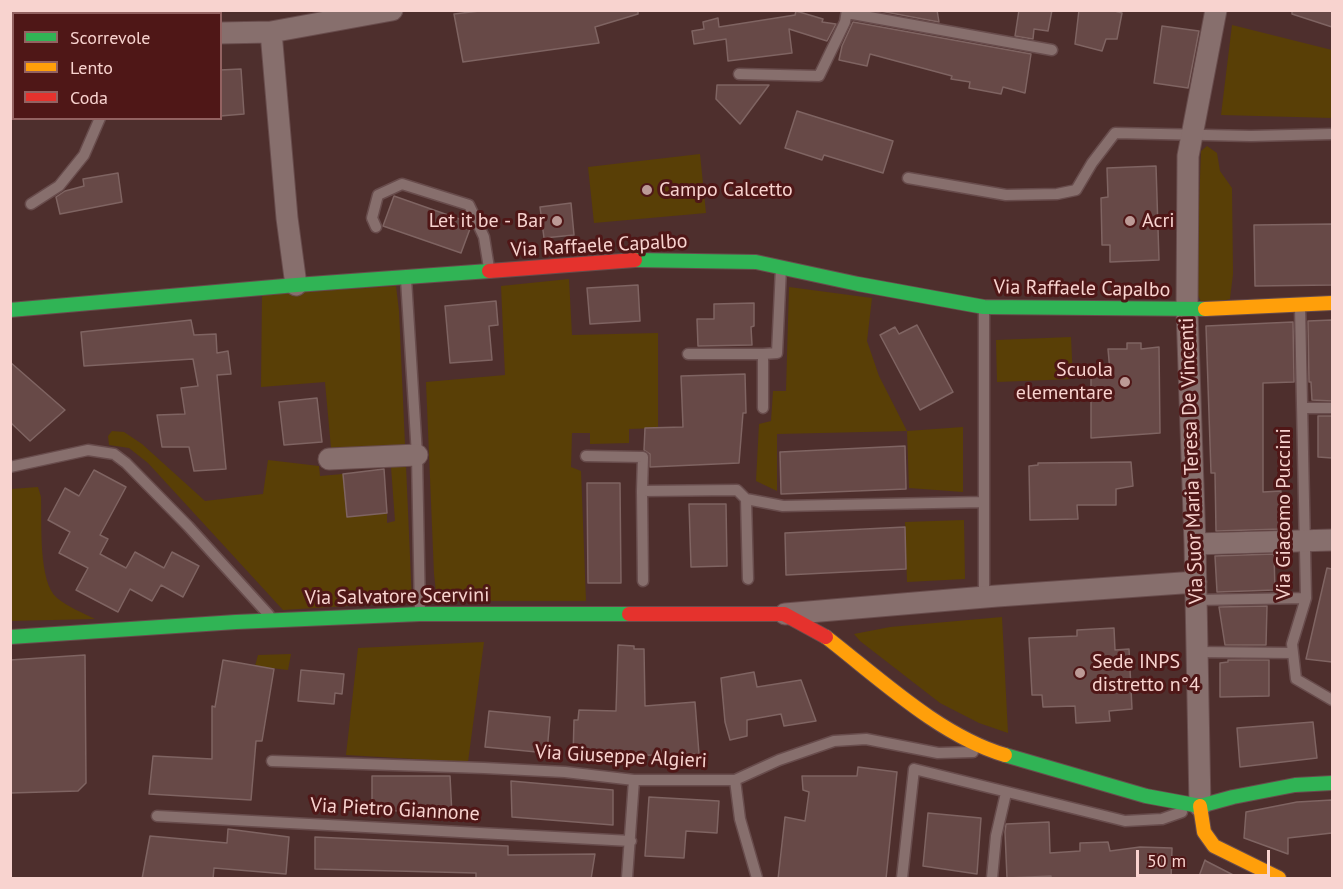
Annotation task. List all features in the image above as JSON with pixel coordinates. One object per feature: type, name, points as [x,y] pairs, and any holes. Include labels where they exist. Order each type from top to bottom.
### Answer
[{"type":"main road","name":"Via Raffaele Capalbo","points":[[10,310],[296,285],[651,259],[756,262],[984,307],[1187,310],[1332,303]]},
{"type":"main road","name":"Via Salvatore Scervini","points":[[10,637],[236,622],[420,614],[784,614]]},
{"type":"main road","points":[[784,614],[825,636],[929,716],[958,735],[996,752],[1146,796],[1200,806],[1295,785],[1332,783]]},
{"type":"main road","points":[[1200,806],[1204,832],[1214,846],[1279,879]]},
{"type":"street","points":[[222,33],[271,32],[393,10]]},
{"type":"street","name":"Via Suor Maria Teresa De Vincenti","points":[[1200,806],[1196,544],[1187,310],[1188,156],[1216,10]]},
{"type":"street","points":[[271,32],[287,218],[296,285]]},
{"type":"street","points":[[329,459],[417,455]]},
{"type":"street","points":[[1196,544],[1332,540]]},
{"type":"street","points":[[784,614],[984,597],[1196,591]]},
{"type":"lane","points":[[739,74],[819,76],[847,12],[1052,50]]},
{"type":"lane","points":[[31,204],[59,186],[78,163],[84,155],[99,120]]},
{"type":"lane","points":[[908,178],[1006,195],[1057,194],[1076,190],[1092,163],[1115,133],[1251,136],[1332,134]]},
{"type":"lane","points":[[376,227],[372,218],[378,195],[402,184],[469,205],[484,237],[489,271]]},
{"type":"lane","points":[[688,354],[777,353],[781,268]]},
{"type":"lane","points":[[406,277],[417,455],[420,614]]},
{"type":"lane","name":"Via Giacomo Puccini","points":[[1300,304],[1306,598],[1292,644],[1296,680],[1332,700]]},
{"type":"lane","points":[[984,307],[984,597]]},
{"type":"lane","points":[[763,408],[764,354]]},
{"type":"lane","points":[[1302,408],[1332,408]]},
{"type":"lane","points":[[10,467],[88,450],[114,454],[126,463],[188,526],[273,620],[236,622]]},
{"type":"lane","points":[[586,456],[643,457],[643,580]]},
{"type":"lane","points":[[642,491],[737,490],[746,499],[783,506],[983,502]]},
{"type":"lane","points":[[746,499],[748,579]]},
{"type":"lane","points":[[1196,591],[1306,598]]},
{"type":"lane","points":[[1196,652],[1293,653]]},
{"type":"lane","name":"Via Giuseppe Algieri","points":[[272,761],[565,772],[634,780],[735,780],[779,760],[834,741],[866,739],[938,753],[996,752]]},
{"type":"lane","points":[[902,879],[914,770],[1125,821],[1162,819],[1200,806]]},
{"type":"lane","points":[[628,877],[634,780]]},
{"type":"lane","points":[[735,780],[740,819],[757,879]]},
{"type":"lane","points":[[992,879],[996,836],[1006,792]]},
{"type":"lane","name":"Via Pietro Giannone","points":[[157,816],[631,841]]},
{"type":"shaded area","points":[[1232,25],[1332,50],[1332,118],[1221,115]]},
{"type":"shaded area","points":[[1207,146],[1217,153],[1220,171],[1232,188],[1233,274],[1230,299],[1203,306],[1196,291],[1201,151]]},
{"type":"shaded area","name":"Campo Calcetto","points":[[700,154],[706,213],[594,223],[588,167]]},
{"type":"shaded area","points":[[569,279],[572,335],[658,333],[658,428],[629,429],[629,443],[590,444],[590,433],[572,433],[571,467],[581,471],[586,601],[437,601],[426,382],[505,375],[501,286]]},
{"type":"shaded area","points":[[396,286],[405,445],[331,448],[325,382],[261,387],[262,295]]},
{"type":"shaded area","points":[[789,287],[872,298],[867,341],[879,376],[907,431],[777,434],[777,491],[756,481],[759,424],[771,421],[773,391],[786,391]]},
{"type":"shaded area","points":[[1071,337],[1073,379],[997,382],[996,340]]},
{"type":"shaded area","points":[[963,427],[963,492],[909,488],[907,431]]},
{"type":"shaded area","points":[[112,431],[124,432],[142,444],[205,501],[263,494],[268,460],[319,466],[320,476],[343,474],[347,517],[387,513],[387,523],[395,521],[391,467],[406,466],[412,602],[283,610],[148,463],[129,448],[109,445],[108,436]]},
{"type":"shaded area","points":[[38,487],[41,497],[44,566],[51,590],[61,601],[95,619],[11,621],[11,489]]},
{"type":"shaded area","points":[[964,520],[965,579],[907,582],[905,522]]},
{"type":"shaded area","points":[[1002,617],[1008,733],[979,723],[940,703],[854,634],[890,627]]},
{"type":"shaded area","points":[[484,642],[468,762],[346,755],[358,648]]},
{"type":"shaded area","points":[[291,654],[288,670],[255,666],[258,655]]},
{"type":"building","points":[[488,10],[638,10],[638,14],[595,27],[599,43],[463,62],[454,14]]},
{"type":"building","points":[[875,10],[937,10],[939,22]]},
{"type":"building","points":[[1019,10],[1052,10],[1048,31],[1034,29],[1033,39],[1015,36]]},
{"type":"building","points":[[1079,10],[1111,10],[1122,13],[1117,39],[1106,39],[1102,51],[1075,44]]},
{"type":"building","points":[[1292,10],[1332,10],[1332,27],[1292,14]]},
{"type":"building","points":[[796,11],[823,19],[822,22],[836,24],[827,41],[789,29],[792,53],[728,61],[726,39],[694,44],[692,31],[704,29],[703,22],[718,18],[719,27],[795,15]]},
{"type":"building","points":[[853,22],[1031,54],[1025,93],[1003,87],[1001,94],[969,88],[970,82],[951,79],[952,76],[870,54],[867,66],[839,60],[842,46]]},
{"type":"building","points":[[1162,26],[1199,31],[1188,88],[1154,83]]},
{"type":"building","points":[[241,69],[244,114],[222,116],[222,70]]},
{"type":"building","points":[[717,85],[769,85],[740,124],[716,99]]},
{"type":"building","points":[[797,111],[893,141],[883,173],[824,155],[822,160],[785,148]]},
{"type":"building","name":"Acri","points":[[1156,166],[1159,260],[1110,262],[1110,245],[1102,245],[1101,198],[1108,197],[1107,168]]},
{"type":"building","points":[[118,173],[122,202],[60,214],[56,197],[65,191],[84,186],[83,179]]},
{"type":"building","points":[[394,196],[468,222],[471,226],[461,253],[383,226]]},
{"type":"building","name":"Let it be - Bar","points":[[571,203],[574,235],[544,238],[540,207]]},
{"type":"building","points":[[1332,224],[1332,285],[1255,286],[1254,225]]},
{"type":"building","points":[[638,285],[640,321],[590,324],[587,288]]},
{"type":"building","points":[[496,301],[498,325],[489,326],[492,360],[450,363],[445,306]]},
{"type":"building","points":[[754,303],[754,326],[751,327],[752,345],[698,346],[697,319],[714,319],[714,304]]},
{"type":"building","points":[[191,320],[194,335],[216,334],[217,353],[228,351],[231,374],[217,375],[226,469],[194,471],[189,447],[162,447],[157,415],[185,414],[181,388],[198,386],[193,359],[84,366],[81,332]]},
{"type":"building","points":[[1332,320],[1332,401],[1312,400],[1311,382],[1309,382],[1308,321]]},
{"type":"building","points":[[1293,322],[1294,382],[1263,383],[1263,492],[1281,491],[1281,529],[1216,531],[1215,473],[1211,473],[1206,326]]},
{"type":"building","points":[[917,325],[953,392],[920,410],[880,335],[895,327],[899,334]]},
{"type":"building","name":"Scuola elementare","points":[[1127,343],[1141,343],[1141,349],[1159,347],[1160,433],[1091,438],[1091,370],[1110,372],[1108,349],[1127,349]]},
{"type":"building","points":[[10,362],[65,410],[30,441],[10,422]]},
{"type":"building","points":[[745,374],[746,413],[743,413],[739,463],[650,467],[650,454],[644,450],[645,428],[683,427],[681,376]]},
{"type":"building","points":[[317,398],[322,442],[284,445],[279,402]]},
{"type":"building","points":[[1318,416],[1332,416],[1332,458],[1318,457]]},
{"type":"building","points":[[905,446],[906,489],[781,494],[780,452]]},
{"type":"building","points":[[1131,462],[1133,486],[1116,489],[1116,505],[1077,505],[1078,519],[1030,520],[1029,466],[1038,465],[1038,463]]},
{"type":"building","points":[[384,469],[387,513],[347,517],[343,474]]},
{"type":"building","points":[[94,470],[126,487],[100,535],[108,539],[100,554],[126,568],[135,552],[164,568],[172,552],[199,566],[183,597],[161,585],[152,601],[130,589],[118,612],[76,590],[88,568],[59,553],[70,532],[48,520],[65,488],[79,496]]},
{"type":"building","points":[[587,483],[620,483],[621,583],[588,583]]},
{"type":"building","points":[[689,504],[726,504],[727,566],[691,567]]},
{"type":"building","points":[[905,527],[906,569],[786,575],[785,533]]},
{"type":"building","points":[[1274,554],[1275,590],[1217,592],[1215,556]]},
{"type":"building","points":[[1327,568],[1332,569],[1332,662],[1306,659]]},
{"type":"building","points":[[1267,606],[1266,645],[1225,645],[1219,607]]},
{"type":"building","name":"Sede INPS distretto n°4","points":[[1114,628],[1115,650],[1129,649],[1132,709],[1109,711],[1110,721],[1076,723],[1075,706],[1043,707],[1042,695],[1032,695],[1029,638],[1077,636],[1077,630]]},
{"type":"building","points":[[618,645],[644,649],[645,706],[695,702],[699,754],[613,756],[613,759],[573,758],[574,720],[578,720],[579,710],[616,711]]},
{"type":"building","points":[[85,655],[86,783],[78,791],[10,793],[10,660]]},
{"type":"building","points":[[223,660],[274,669],[262,741],[256,741],[251,800],[149,794],[153,756],[212,759],[212,706],[215,707]]},
{"type":"building","points":[[1228,660],[1269,660],[1269,696],[1220,697],[1220,663],[1228,662]]},
{"type":"building","points":[[301,670],[344,674],[342,694],[335,693],[334,704],[298,701]]},
{"type":"building","points":[[754,672],[757,687],[801,680],[816,721],[784,726],[781,714],[747,720],[747,736],[730,740],[725,722],[721,678]]},
{"type":"building","points":[[489,711],[550,717],[547,753],[485,747]]},
{"type":"building","points":[[1313,722],[1317,758],[1240,767],[1237,728]]},
{"type":"building","points":[[858,767],[897,772],[886,879],[778,879],[785,817],[805,821],[809,792],[803,790],[802,776],[857,776]]},
{"type":"building","points":[[372,776],[450,776],[452,815],[372,809]]},
{"type":"building","points":[[511,781],[613,790],[613,825],[512,817]]},
{"type":"building","points":[[649,797],[719,801],[717,833],[686,831],[684,858],[645,856]]},
{"type":"building","points":[[1332,800],[1332,833],[1288,838],[1288,854],[1244,838],[1246,812],[1297,802]]},
{"type":"building","points":[[928,813],[981,818],[977,874],[923,866]]},
{"type":"building","points":[[1049,822],[1050,853],[1080,851],[1080,843],[1108,842],[1110,851],[1140,847],[1172,848],[1171,879],[1051,879],[1051,876],[1007,878],[1006,824]]},
{"type":"building","points":[[228,829],[289,837],[286,874],[214,868],[213,879],[142,879],[150,836],[227,843]]},
{"type":"building","points":[[315,837],[508,846],[508,855],[595,854],[591,879],[476,879],[476,873],[315,869]]},
{"type":"building","points":[[1206,861],[1241,879],[1198,879]]},
{"type":"traffic: fast","points":[[635,260],[756,262],[858,284],[984,307],[1205,309]]},
{"type":"traffic: fast","points":[[10,310],[489,271]]},
{"type":"traffic: fast","points":[[10,637],[236,622],[420,614],[629,614]]},
{"type":"traffic: fast","points":[[1005,755],[1146,796],[1200,806],[1295,785],[1332,783]]},
{"type":"traffic: slow","points":[[1205,309],[1332,303]]},
{"type":"traffic: slow","points":[[826,637],[934,720],[981,746],[1005,755]]},
{"type":"traffic: slow","points":[[1200,806],[1204,832],[1214,846],[1279,878]]},
{"type":"traffic: jam","points":[[489,271],[635,260]]},
{"type":"traffic: jam","points":[[629,614],[784,614],[826,637]]},
{"type":"place","name":"Campo Calcetto","points":[[647,190]]},
{"type":"place","name":"Let it be - Bar","points":[[557,221]]},
{"type":"place","name":"Acri","points":[[1130,221]]},
{"type":"place","name":"Scuola elementare","points":[[1125,382]]},
{"type":"place","name":"Sede INPS distretto n°4","points":[[1080,673]]}]
